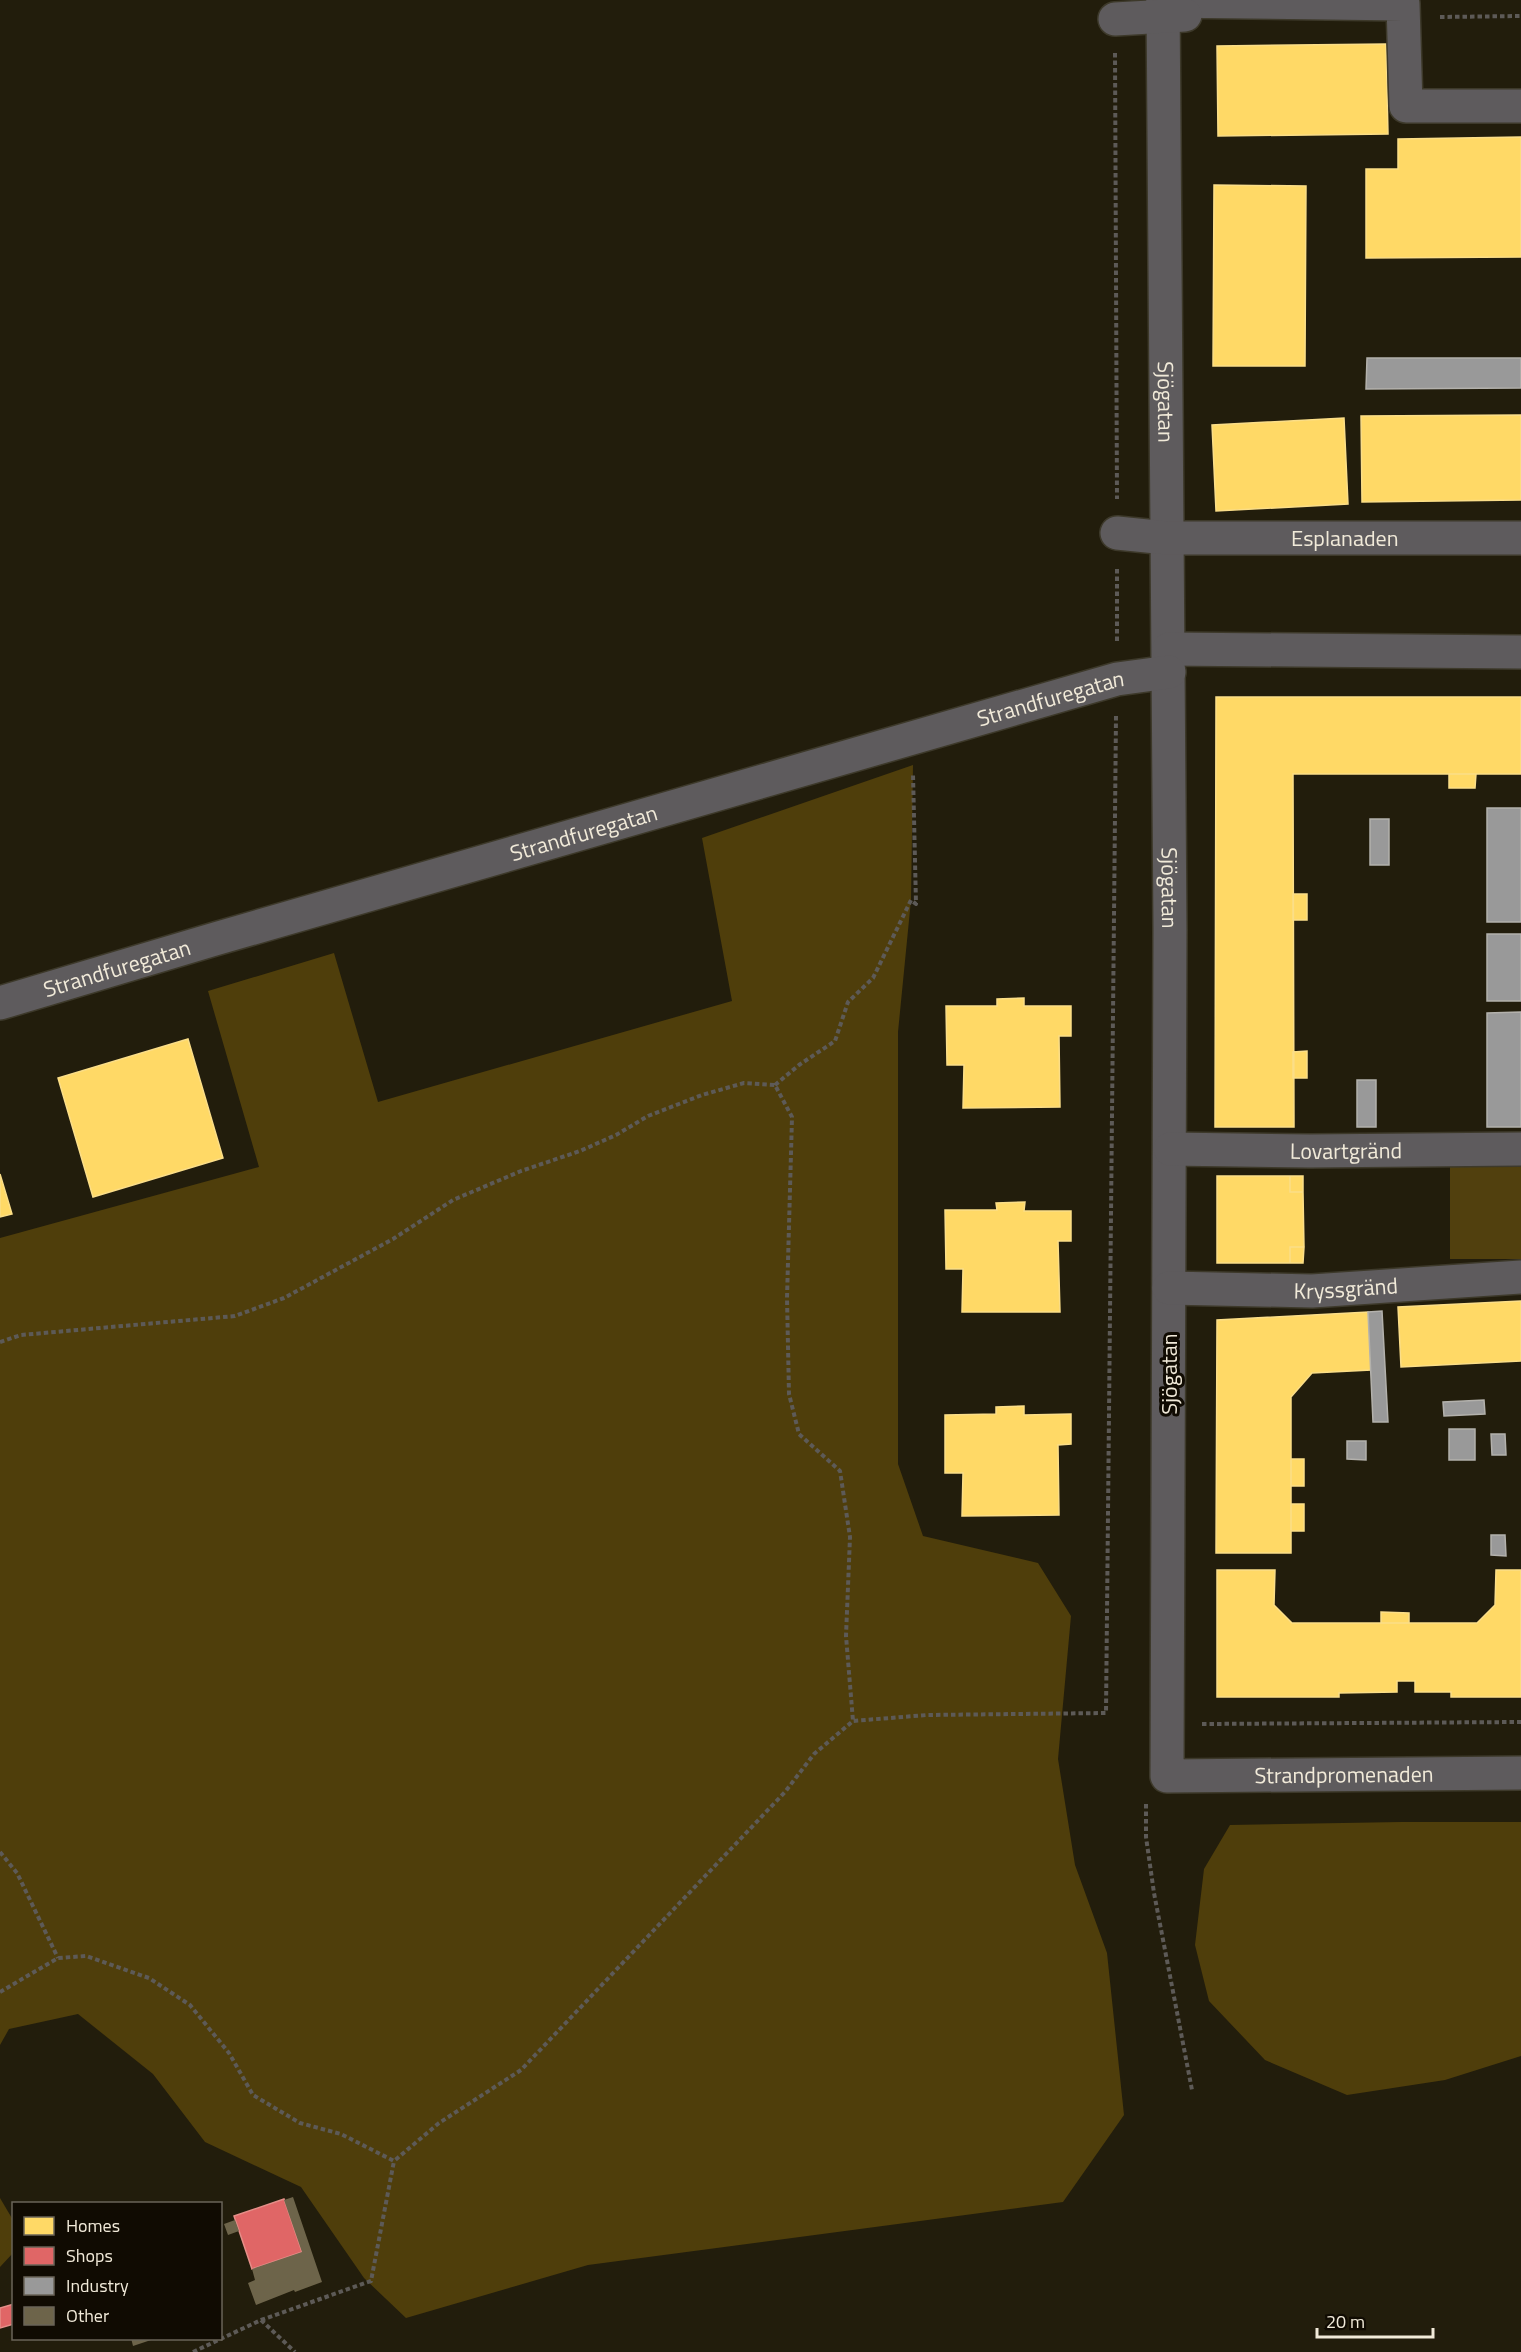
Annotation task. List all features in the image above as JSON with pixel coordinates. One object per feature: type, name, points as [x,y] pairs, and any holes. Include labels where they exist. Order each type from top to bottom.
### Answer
[{"type":"street","points":[[1163,5],[1370,16]]},
{"type":"street","points":[[1115,19],[1163,5],[1404,10],[1406,106],[1521,106]]},
{"type":"street","name":"Sjögatan","points":[[1163,5],[1169,660],[1170,1149],[1167,1776]]},
{"type":"street","name":"Esplanaden","points":[[1117,533],[1167,537],[1521,538]]},
{"type":"street","points":[[1169,660],[1521,652]]},
{"type":"street","name":"Strandfuregatan","points":[[0,1003],[1117,679],[1169,660]]},
{"type":"street","name":"Lovartgränd","points":[[1170,1149],[1310,1151],[1521,1149]]},
{"type":"street","name":"Kryssgränd","points":[[1169,1288],[1312,1291],[1521,1277]]},
{"type":"street","name":"Strandpromenaden","points":[[1167,1776],[1521,1773]]},
{"type":"path","points":[[1404,10],[1521,16]]},
{"type":"path","points":[[222,2338],[261,2320],[371,2281],[394,2161],[439,2123],[521,2070],[770,1808],[813,1754],[853,1721],[927,1715],[1106,1713],[1117,679],[1115,19]]},
{"type":"path","points":[[0,1342],[21,1335],[235,1316],[284,1298],[393,1239],[453,1200],[521,1171],[580,1151],[616,1135],[648,1116],[702,1095],[744,1083],[775,1085],[799,1065],[836,1041],[848,1002],[873,978],[911,900],[916,904],[912,804],[913,738]]},
{"type":"path","points":[[775,1085],[792,1117],[787,1298],[789,1394],[799,1434],[840,1471],[850,1537],[846,1636],[853,1721]]},
{"type":"path","points":[[1198,1724],[1521,1722]]},
{"type":"path","points":[[1146,1803],[1146,1837],[1154,1893],[1192,2090]]},
{"type":"path","points":[[0,1852],[17,1873],[58,1958]]},
{"type":"path","points":[[0,1992],[58,1958],[86,1956],[149,1978],[190,2005],[230,2053],[253,2095],[300,2123],[341,2134],[394,2161]]},
{"type":"path","points":[[261,2320],[295,2352]]},
{"type":"path","points":[[193,2352],[218,2340]]},
{"type":"shaded area","points":[[913,765],[911,900],[898,1032],[898,1464],[923,1536],[1038,1563],[1071,1616],[1058,1759],[1075,1865],[1107,1953],[1124,2115],[1063,2202],[588,2265],[406,2318],[364,2278],[301,2187],[205,2142],[153,2074],[78,2014],[9,2029],[0,2045],[0,1238],[259,1167],[208,991],[334,953],[378,1102],[732,1001],[702,838]]},
{"type":"shaded area","points":[[1450,1156],[1521,1156],[1521,1259],[1450,1259]]},
{"type":"shaded area","points":[[1521,1822],[1521,2056],[1445,2080],[1347,2095],[1265,2060],[1209,2001],[1195,1945],[1204,1869],[1230,1825]]},
{"type":"shaded area","points":[[0,2198],[12,2218],[12,2254],[0,2267]]},
{"type":"building: Homes","points":[[1386,44],[1388,134],[1218,136],[1217,46]]},
{"type":"building: Homes","points":[[1521,137],[1521,257],[1366,258],[1366,169],[1398,169],[1398,139]]},
{"type":"building: Homes","points":[[1214,185],[1306,186],[1305,366],[1213,366]]},
{"type":"building: Homes","points":[[1521,415],[1521,500],[1362,502],[1361,416]]},
{"type":"building: Homes","points":[[1344,418],[1348,504],[1216,511],[1212,425]]},
{"type":"building: Homes","points":[[1216,697],[1521,697],[1521,774],[1293,774],[1294,1127],[1215,1127]]},
{"type":"building: Homes","points":[[1449,774],[1476,774],[1475,788],[1449,788]]},
{"type":"building: Homes","points":[[1293,894],[1307,894],[1307,920],[1293,920]]},
{"type":"building: Homes","points":[[1024,998],[1024,1006],[1071,1006],[1071,1036],[1059,1036],[1060,1107],[963,1108],[964,1065],[947,1065],[946,1006],[997,1006],[997,999]]},
{"type":"building: Homes","points":[[188,1039],[223,1158],[93,1197],[58,1078]]},
{"type":"building: Homes","points":[[1307,1051],[1307,1078],[1293,1078],[1293,1052]]},
{"type":"building: Homes","points":[[0,1174],[12,1214],[0,1217]]},
{"type":"building: Homes","points":[[1217,1176],[1290,1176],[1290,1192],[1303,1192],[1304,1247],[1290,1247],[1290,1263],[1217,1263]]},
{"type":"building: Homes","points":[[1290,1176],[1303,1176],[1303,1192],[1290,1192]]},
{"type":"building: Homes","points":[[1025,1202],[1024,1211],[1071,1211],[1071,1241],[1058,1241],[1060,1312],[962,1312],[963,1269],[946,1269],[945,1210],[997,1210],[996,1203]]},
{"type":"building: Homes","points":[[1290,1247],[1304,1247],[1303,1263],[1290,1263]]},
{"type":"building: Homes","points":[[1521,1301],[1521,1361],[1401,1367],[1398,1307]]},
{"type":"building: Homes","points":[[1368,1312],[1371,1370],[1312,1373],[1291,1397],[1291,1553],[1216,1553],[1217,1320]]},
{"type":"building: Homes","points":[[1024,1406],[1024,1415],[1071,1414],[1071,1444],[1058,1445],[1059,1515],[962,1516],[963,1473],[945,1473],[945,1415],[996,1414],[996,1407]]},
{"type":"building: Homes","points":[[1291,1459],[1304,1459],[1304,1486],[1291,1486]]},
{"type":"building: Homes","points":[[1291,1504],[1304,1504],[1304,1531],[1291,1531]]},
{"type":"building: Homes","points":[[1217,1570],[1275,1570],[1274,1605],[1292,1623],[1477,1623],[1495,1605],[1496,1570],[1521,1570],[1521,1697],[1451,1697],[1451,1692],[1415,1692],[1415,1681],[1397,1681],[1397,1692],[1339,1693],[1339,1697],[1217,1697]]},
{"type":"building: Homes","points":[[1381,1612],[1409,1613],[1409,1623],[1381,1623]]},
{"type":"building: Shops","points":[[284,2199],[302,2252],[252,2269],[234,2216]]},
{"type":"building: Shops","points":[[12,2305],[12,2325],[0,2328],[0,2308]]},
{"type":"building: Industry","points":[[1367,358],[1521,358],[1521,388],[1366,389]]},
{"type":"building: Industry","points":[[1487,808],[1521,808],[1521,922],[1487,922]]},
{"type":"building: Industry","points":[[1370,819],[1389,819],[1389,865],[1370,865]]},
{"type":"building: Industry","points":[[1487,934],[1521,934],[1521,1001],[1487,1001]]},
{"type":"building: Industry","points":[[1521,1012],[1521,1127],[1487,1127],[1487,1013]]},
{"type":"building: Industry","points":[[1357,1080],[1376,1080],[1376,1127],[1357,1127]]},
{"type":"building: Industry","points":[[1382,1311],[1388,1422],[1373,1422],[1368,1312]]},
{"type":"building: Industry","points":[[1484,1400],[1485,1414],[1444,1416],[1443,1402]]},
{"type":"building: Industry","points":[[1449,1429],[1475,1429],[1475,1460],[1449,1460]]},
{"type":"building: Industry","points":[[1491,1434],[1505,1434],[1506,1455],[1492,1455]]},
{"type":"building: Industry","points":[[1347,1441],[1366,1441],[1366,1460],[1347,1459]]},
{"type":"building: Industry","points":[[1491,1535],[1505,1535],[1506,1556],[1491,1555]]},
{"type":"building: Other","points":[[293,2197],[322,2282],[256,2305],[248,2283],[255,2280],[252,2269],[302,2252],[284,2200]]},
{"type":"building: Other","points":[[235,2220],[239,2231],[228,2235],[224,2224]]},
{"type":"building: Other","points":[[132,2340],[151,2340],[133,2346]]}]
